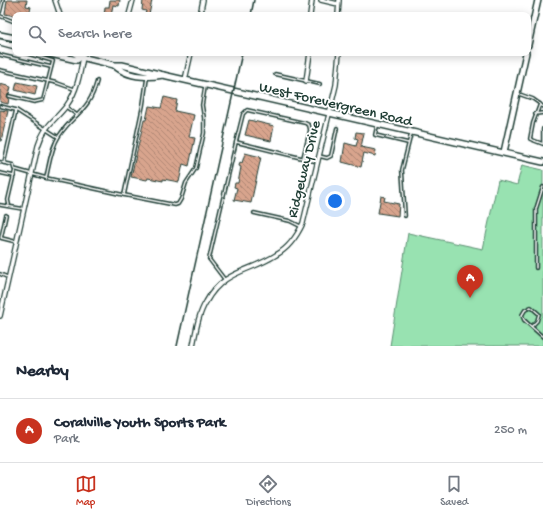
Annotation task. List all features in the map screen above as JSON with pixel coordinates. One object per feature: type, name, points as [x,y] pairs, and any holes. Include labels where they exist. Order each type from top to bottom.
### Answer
[{"type":"street","points":[[55,0],[59,12]]},
{"type":"street","points":[[130,12],[133,0]]},
{"type":"street","points":[[201,12],[203,0]]},
{"type":"street","points":[[310,12],[312,0]]},
{"type":"street","points":[[321,0],[339,2],[338,12]]},
{"type":"street","points":[[531,32],[538,0]]},
{"type":"street","points":[[0,35],[12,37]]},
{"type":"street","points":[[0,42],[12,45]]},
{"type":"street","name":"West Forevergreen Road","points":[[62,56],[77,60],[82,57],[114,65],[122,65],[328,114],[504,152],[543,162]]},
{"type":"street","points":[[185,80],[190,56]]},
{"type":"street","points":[[306,81],[310,56]]},
{"type":"street","name":"Ridgeway Drive","points":[[193,346],[202,308],[211,294],[225,280],[236,272],[274,256],[293,240],[301,228],[307,213],[328,114],[336,85],[339,56]]},
{"type":"street","points":[[504,152],[525,56]]},
{"type":"street","points":[[0,316],[38,146],[46,128],[66,107],[76,90],[82,57]]},
{"type":"street","name":"West Forevergreen Road","points":[[114,65],[121,72],[147,78],[163,75]]},
{"type":"lane","points":[[0,12],[3,0]]},
{"type":"lane","points":[[0,16],[12,21]]},
{"type":"lane","points":[[0,55],[52,67]]},
{"type":"lane","points":[[9,96],[34,102],[43,100],[52,63],[49,60],[35,56]]},
{"type":"lane","points":[[0,70],[48,81],[76,90]]},
{"type":"lane","points":[[124,195],[143,105],[148,71]]},
{"type":"lane","points":[[275,74],[320,84]]},
{"type":"lane","points":[[46,178],[52,152],[58,137],[66,126],[78,116],[91,98],[97,81]]},
{"type":"lane","points":[[0,162],[13,165],[15,169],[46,178],[124,195],[175,205],[178,204],[186,183],[196,168],[204,133],[202,105],[205,85]]},
{"type":"lane","points":[[517,94],[533,99],[543,107]]},
{"type":"lane","points":[[540,104],[535,114],[530,139],[543,143],[543,129]]},
{"type":"lane","points":[[0,106],[16,110],[58,137]]},
{"type":"lane","points":[[66,107],[78,116]]},
{"type":"lane","points":[[4,163],[16,110]]},
{"type":"lane","points":[[225,280],[209,259],[243,114],[247,110],[309,125],[310,130],[303,158]]},
{"type":"lane","points":[[535,114],[543,113]]},
{"type":"lane","points":[[378,124],[375,135],[408,143]]},
{"type":"lane","points":[[319,156],[327,158],[331,156],[337,128]]},
{"type":"lane","points":[[405,216],[402,170],[412,132]]},
{"type":"lane","points":[[236,142],[318,162]]},
{"type":"lane","points":[[10,205],[8,200],[15,169]]},
{"type":"lane","points":[[0,173],[14,176]]},
{"type":"lane","points":[[536,268],[536,209],[543,188]]},
{"type":"lane","points":[[0,205],[10,205],[24,209]]},
{"type":"lane","points":[[254,213],[290,221],[301,228]]},
{"type":"lane","points":[[0,241],[6,215]]},
{"type":"lane","points":[[1,238],[17,242]]},
{"type":"lane","points":[[0,274],[9,277]]},
{"type":"lane","points":[[532,326],[537,321],[539,314],[531,307],[525,310],[522,315],[524,320],[543,337]]},
{"type":"green space","points":[[522,165],[543,170],[543,346],[390,346],[408,233],[483,249],[498,180],[517,185]]},
{"type":"building","points":[[7,0],[27,0],[26,6],[31,7],[30,12],[12,12],[12,15],[5,14]]},
{"type":"building","points":[[110,0],[120,0],[119,6],[113,5],[112,12],[104,12],[105,7],[109,7]]},
{"type":"building","points":[[143,0],[152,0],[150,12],[142,10]]},
{"type":"building","points":[[17,82],[37,86],[35,95],[15,90]]},
{"type":"building","points":[[0,84],[11,87],[7,96],[9,98],[8,104],[0,102]]},
{"type":"building","points":[[164,97],[177,100],[175,111],[194,115],[189,137],[195,138],[189,166],[183,164],[179,182],[148,178],[147,180],[131,177],[144,120],[146,120],[149,106],[161,108]]},
{"type":"building","points":[[0,110],[8,111],[1,141],[0,141]]},
{"type":"building","points":[[249,120],[274,126],[271,141],[245,135]]},
{"type":"building","points":[[356,132],[364,133],[361,147],[376,150],[375,156],[364,153],[361,167],[342,162],[345,143],[356,146],[358,139],[355,138]]},
{"type":"building","points":[[245,153],[261,157],[251,203],[234,200],[237,188],[234,187],[235,183],[238,183],[241,167],[239,166],[240,162],[242,163]]},
{"type":"building","points":[[381,196],[385,197],[384,201],[399,204],[398,216],[378,213]]},
{"type":"railway","points":[[252,12],[254,0]]},
{"type":"railway","points":[[177,346],[241,56]]},
{"type":"place","name":"Coralville Youth Sports Park","points":[[470,298]]}]
